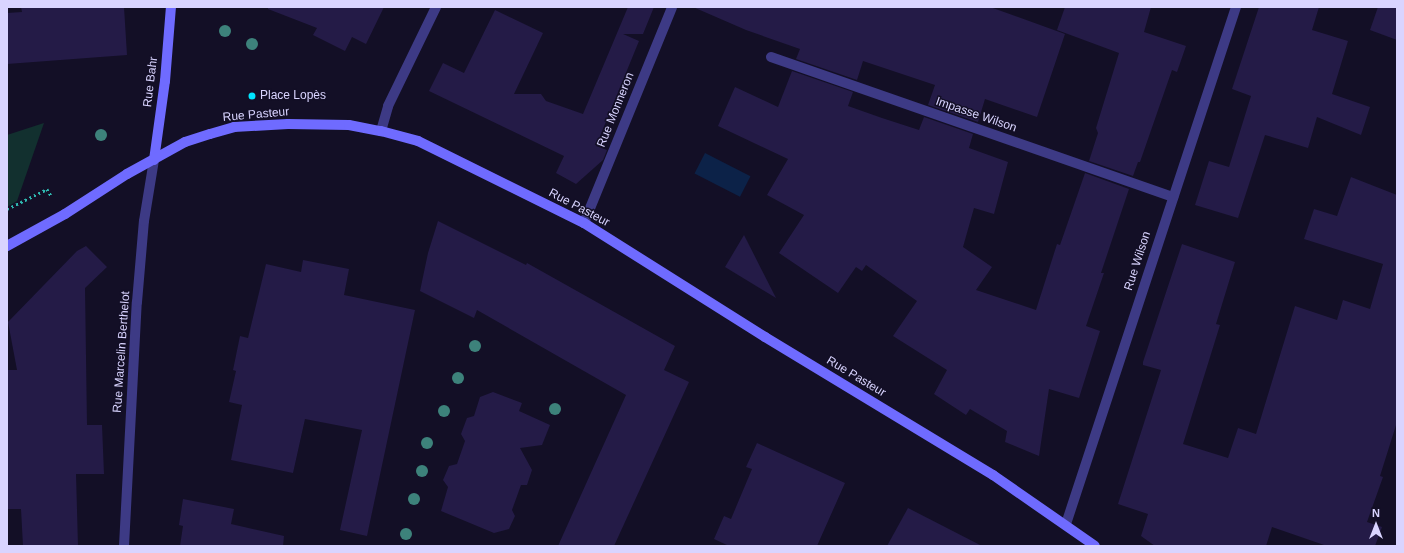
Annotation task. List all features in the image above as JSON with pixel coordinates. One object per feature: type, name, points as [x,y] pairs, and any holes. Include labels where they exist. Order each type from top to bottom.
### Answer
[{"type":"street","name":"Rue Bahr","points":[[154,160],[165,80],[171,7]]},
{"type":"street","points":[[381,131],[388,106],[436,7]]},
{"type":"street","name":"Rue Monneron","points":[[584,223],[672,7]]},
{"type":"street","name":"Rue Wilson","points":[[1066,524],[1236,7]]},
{"type":"street","name":"Impasse Wilson","points":[[771,57],[1173,197]]},
{"type":"street","name":"Rue Pasteur","points":[[7,246],[65,214],[127,174],[185,142],[234,128],[288,124],[349,125],[381,131],[418,141],[584,223],[760,334],[993,475],[1066,524],[1095,546]]},
{"type":"street","name":"Rue Marcelin Berthelot","points":[[124,546],[137,302],[144,221],[154,160]]},
{"type":"path","points":[[7,209],[47,189],[65,214]]},
{"type":"green space","points":[[44,123],[17,201],[7,207],[7,135]]},
{"type":"water","points":[[705,153],[750,176],[740,197],[695,173]]},
{"type":"building","points":[[21,7],[124,7],[127,55],[7,64],[7,13],[22,12]]},
{"type":"building","points":[[268,7],[384,7],[366,44],[352,37],[345,51],[313,35],[317,28],[268,9]]},
{"type":"building","points":[[628,7],[654,7],[643,34],[623,34],[639,41],[596,146],[607,150],[603,160],[576,184],[556,173],[564,156],[429,91],[443,63],[464,73],[495,10],[543,33],[514,94],[541,94],[546,101],[583,114]]},
{"type":"building","points":[[693,7],[990,7],[1065,34],[1037,117],[985,99],[978,122],[928,105],[935,85],[863,61],[857,80],[796,59],[800,49],[746,30]]},
{"type":"building","points":[[1065,7],[1151,7],[1144,32],[1186,46],[1177,72],[1172,70],[1140,162],[1138,162],[1133,176],[1089,161],[1098,133],[1096,128],[1119,53],[1057,30]]},
{"type":"building","points":[[1259,7],[1319,7],[1312,30],[1348,41],[1332,94],[1370,107],[1361,135],[1317,117],[1308,148],[1265,135],[1238,218],[1195,205],[1209,161],[1229,167],[1251,96],[1232,89]]},
{"type":"building","points":[[1378,7],[1397,7],[1397,40],[1370,30]]},
{"type":"building","points":[[792,71],[853,92],[848,106],[882,118],[919,130],[924,117],[973,134],[969,148],[1008,162],[994,214],[974,208],[963,247],[992,267],[976,290],[1036,310],[1057,244],[1060,245],[1085,173],[1129,189],[1101,273],[1104,273],[1086,326],[1100,331],[1079,398],[1049,389],[1039,456],[1005,442],[1007,431],[970,409],[966,415],[934,394],[947,370],[893,336],[917,301],[866,265],[862,271],[856,267],[838,293],[779,253],[804,215],[767,195],[788,159],[718,126],[735,87],[778,107]]},
{"type":"building","points":[[1351,177],[1397,195],[1397,422],[1380,476],[1383,477],[1367,522],[1382,527],[1375,546],[1327,546],[1272,527],[1266,546],[1155,546],[1141,536],[1148,514],[1118,504],[1161,370],[1143,365],[1143,362],[1182,244],[1235,262],[1216,324],[1220,325],[1183,444],[1228,458],[1238,428],[1256,434],[1295,306],[1337,320],[1343,300],[1370,309],[1383,264],[1304,239],[1314,209],[1337,216]]},
{"type":"building","points":[[438,221],[526,265],[527,263],[675,346],[664,370],[689,382],[614,546],[558,546],[626,395],[477,310],[474,318],[420,291],[428,253]]},
{"type":"building","points":[[744,235],[776,298],[725,267]]},
{"type":"building","points":[[86,246],[107,267],[85,288],[87,425],[102,425],[104,474],[76,474],[78,546],[23,546],[21,509],[7,509],[7,370],[17,370],[8,322],[77,251]]},
{"type":"building","points":[[303,260],[349,269],[344,295],[415,310],[367,536],[340,530],[362,430],[305,419],[293,473],[231,460],[242,405],[229,402],[236,371],[233,370],[240,336],[248,338],[266,264],[301,272]]},
{"type":"building","points":[[493,392],[522,403],[519,411],[550,425],[542,445],[520,448],[532,470],[527,485],[521,485],[512,510],[515,516],[509,529],[494,533],[441,511],[448,487],[443,480],[449,466],[457,464],[465,441],[461,434],[467,418],[474,416],[480,397]]},
{"type":"building","points":[[757,443],[845,483],[817,546],[729,546],[714,539],[724,516],[731,519],[752,469],[746,467]]},
{"type":"building","points":[[183,499],[234,509],[231,524],[284,536],[283,546],[180,546],[183,526],[179,525]]},
{"type":"building","points":[[908,508],[982,546],[887,546]]},
{"type":"place","name":"Place Lopès","points":[[252,96]]}]
